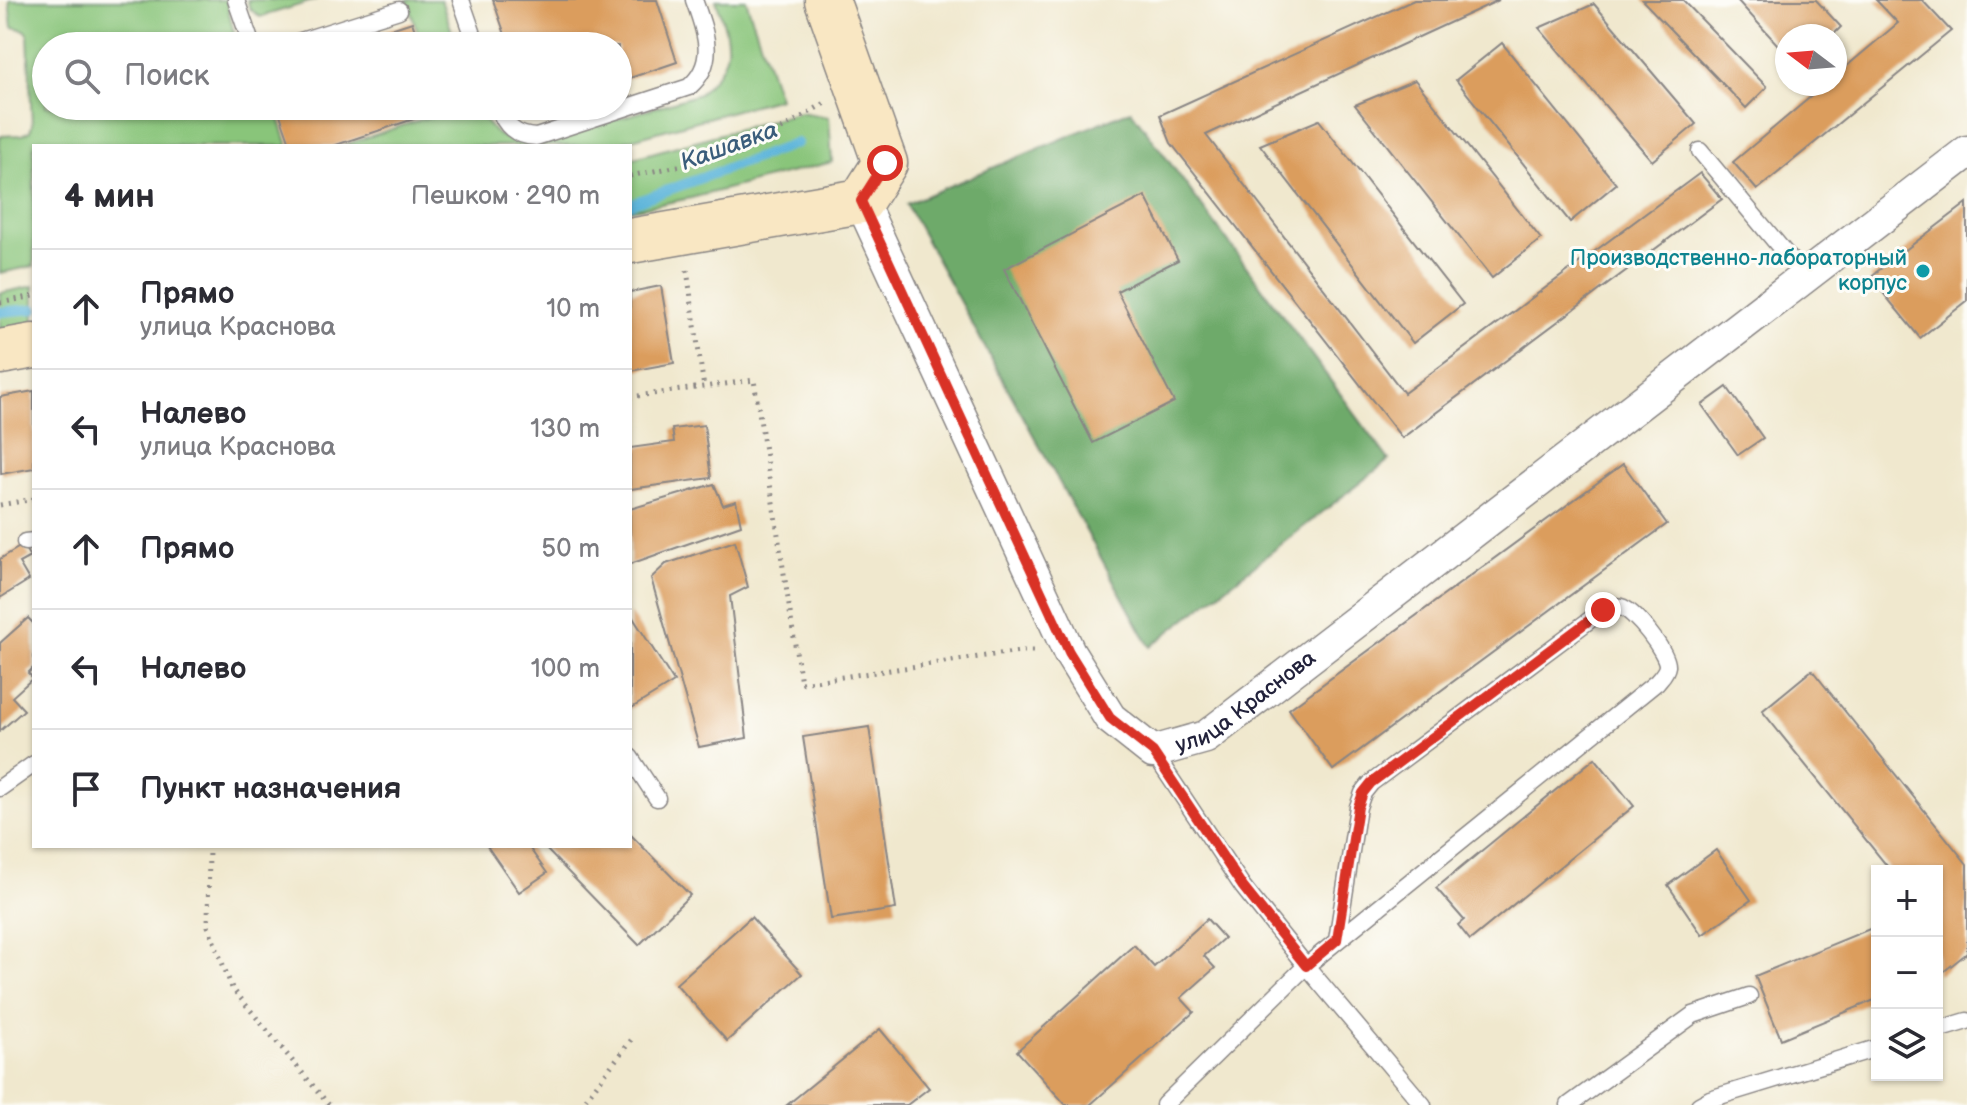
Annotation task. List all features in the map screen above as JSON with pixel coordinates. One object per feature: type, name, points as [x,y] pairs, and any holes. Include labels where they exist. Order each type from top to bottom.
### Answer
[{"type":"street","points":[[632,241],[861,201],[885,163],[827,0]]},
{"type":"street","name":"улица Краснова","points":[[861,201],[1069,652],[1110,718],[1153,752],[1206,737],[1967,152]]},
{"type":"street","points":[[0,352],[32,346]]},
{"type":"lane","points":[[236,0],[247,32]]},
{"type":"lane","points":[[461,0],[472,32]]},
{"type":"lane","points":[[632,106],[689,87],[700,78],[705,64],[706,34],[694,0]]},
{"type":"lane","points":[[329,32],[399,10]]},
{"type":"lane","points":[[505,120],[510,129],[523,136],[536,137],[588,120]]},
{"type":"lane","points":[[1700,151],[1805,277]]},
{"type":"lane","points":[[1164,1105],[1306,966],[1665,673],[1668,664],[1666,655],[1634,614],[1625,607],[1614,606],[1603,610],[1371,783],[1358,807],[1337,940]]},
{"type":"lane","points":[[1153,752],[1243,887],[1423,1105]]},
{"type":"lane","points":[[632,760],[657,798]]},
{"type":"lane","points":[[0,788],[32,765]]},
{"type":"lane","points":[[1569,1105],[1693,1015],[1749,996]]},
{"type":"lane","points":[[1943,1028],[1967,1021]]},
{"type":"lane","points":[[1699,1105],[1871,1050]]},
{"type":"path","points":[[632,176],[741,153],[828,101]]},
{"type":"path","points":[[686,267],[704,388]]},
{"type":"path","points":[[0,303],[32,296]]},
{"type":"path","points":[[632,397],[754,380],[801,683],[1020,651],[1069,652]]},
{"type":"path","points":[[0,505],[32,499]]},
{"type":"path","points":[[209,848],[208,926],[232,988],[329,1105]]},
{"type":"path","points":[[581,1105],[632,1039]]},
{"type":"green space","points":[[9,0],[226,0],[234,32],[32,32],[32,120],[280,120],[287,144],[32,144],[32,266],[0,273],[0,136],[22,135],[30,131],[32,125],[28,34],[25,30],[12,27]]},
{"type":"green space","points":[[247,0],[316,0],[260,17],[250,9]]},
{"type":"green space","points":[[407,0],[441,0],[452,32],[417,32]]},
{"type":"green space","points":[[716,0],[746,0],[779,98],[614,144],[347,144],[420,120],[484,120],[496,134],[510,141],[539,143],[614,120],[632,120],[632,115],[699,94],[725,60],[725,29]]},
{"type":"green space","points":[[1131,110],[1389,460],[1150,647],[906,204]]},
{"type":"green space","points":[[800,112],[829,117],[832,162],[632,210],[632,158]]},
{"type":"green space","points":[[32,286],[32,323],[0,330],[0,293]]},
{"type":"building","points":[[493,0],[657,0],[677,62],[632,77],[632,32],[504,32]]},
{"type":"building","points":[[1414,0],[1499,0],[1206,135],[1404,393],[1700,173],[1722,199],[1402,438],[1171,143],[1160,115]]},
{"type":"building","points":[[1642,0],[1683,0],[1767,87],[1746,108]]},
{"type":"building","points":[[1737,0],[1816,0],[1838,24],[1775,24],[1775,42]]},
{"type":"building","points":[[1876,0],[1922,0],[1951,31],[1757,190],[1733,162],[1812,96],[1847,96],[1847,66],[1898,23]]},
{"type":"building","points":[[1594,4],[1696,124],[1652,161],[1539,28]]},
{"type":"building","points":[[412,22],[415,32],[382,32]]},
{"type":"building","points":[[1502,43],[1616,184],[1570,222],[1456,80]]},
{"type":"building","points":[[1415,80],[1541,239],[1492,278],[1355,105]]},
{"type":"building","points":[[282,120],[411,120],[339,144],[290,144]]},
{"type":"building","points":[[1319,120],[1463,304],[1413,343],[1260,145]]},
{"type":"building","points":[[1145,196],[1178,260],[1117,291],[1174,402],[1093,443],[1004,269]]},
{"type":"building","name":"Производственно-лабораторный корпус","points":[[1967,203],[1967,301],[1920,338],[1870,277]]},
{"type":"building","points":[[661,286],[674,363],[632,371],[632,292]]},
{"type":"building","points":[[1727,387],[1763,438],[1738,455],[1702,405]]},
{"type":"building","points":[[32,391],[32,468],[1,474],[0,397]]},
{"type":"building","points":[[704,425],[711,478],[632,489],[632,448],[674,442],[672,429]]},
{"type":"building","points":[[1623,464],[1667,524],[1333,770],[1289,709]]},
{"type":"building","points":[[714,484],[723,505],[736,501],[741,525],[632,563],[632,508]]},
{"type":"building","points":[[735,541],[748,587],[730,596],[747,738],[699,747],[651,578],[666,564]]},
{"type":"building","points":[[23,545],[30,557],[19,563],[29,580],[0,598],[0,559]]},
{"type":"building","points":[[632,616],[674,682],[632,708]]},
{"type":"building","points":[[28,618],[32,622],[32,669],[28,673],[32,679],[12,697],[24,710],[0,731],[0,643]]},
{"type":"building","points":[[1812,670],[1967,864],[1967,953],[1943,972],[1943,865],[1886,865],[1762,711]]},
{"type":"building","points":[[869,727],[896,909],[831,919],[803,737]]},
{"type":"building","points":[[1595,758],[1634,806],[1470,940],[1458,925],[1464,920],[1436,888]]},
{"type":"building","points":[[632,836],[690,895],[639,945],[545,848],[632,848]]},
{"type":"building","points":[[488,848],[529,848],[547,873],[519,892]]},
{"type":"building","points":[[1716,850],[1751,900],[1702,935],[1668,885]]},
{"type":"building","points":[[751,917],[802,974],[727,1041],[676,984]]},
{"type":"building","points":[[1207,919],[1224,938],[1204,956],[1215,968],[1181,998],[1194,1012],[1090,1105],[1066,1105],[1017,1051],[1134,945],[1154,967]]},
{"type":"building","points":[[1871,928],[1871,1002],[1781,1039],[1755,976]]},
{"type":"building","points":[[880,1029],[929,1088],[907,1105],[787,1105]]},
{"type":"waterway","name":"Кашавка","points":[[632,203],[797,143]]},
{"type":"waterway","name":"Кашавка","points":[[0,312],[32,309]]},
{"type":"place","name":"Производственно-лабораторный корпус","points":[[1923,271]]},
{"type":"route","points":[[885,163],[861,201],[1069,652],[1110,718],[1153,752],[1243,887],[1306,966],[1337,940],[1358,807],[1371,783],[1603,610]]}]
